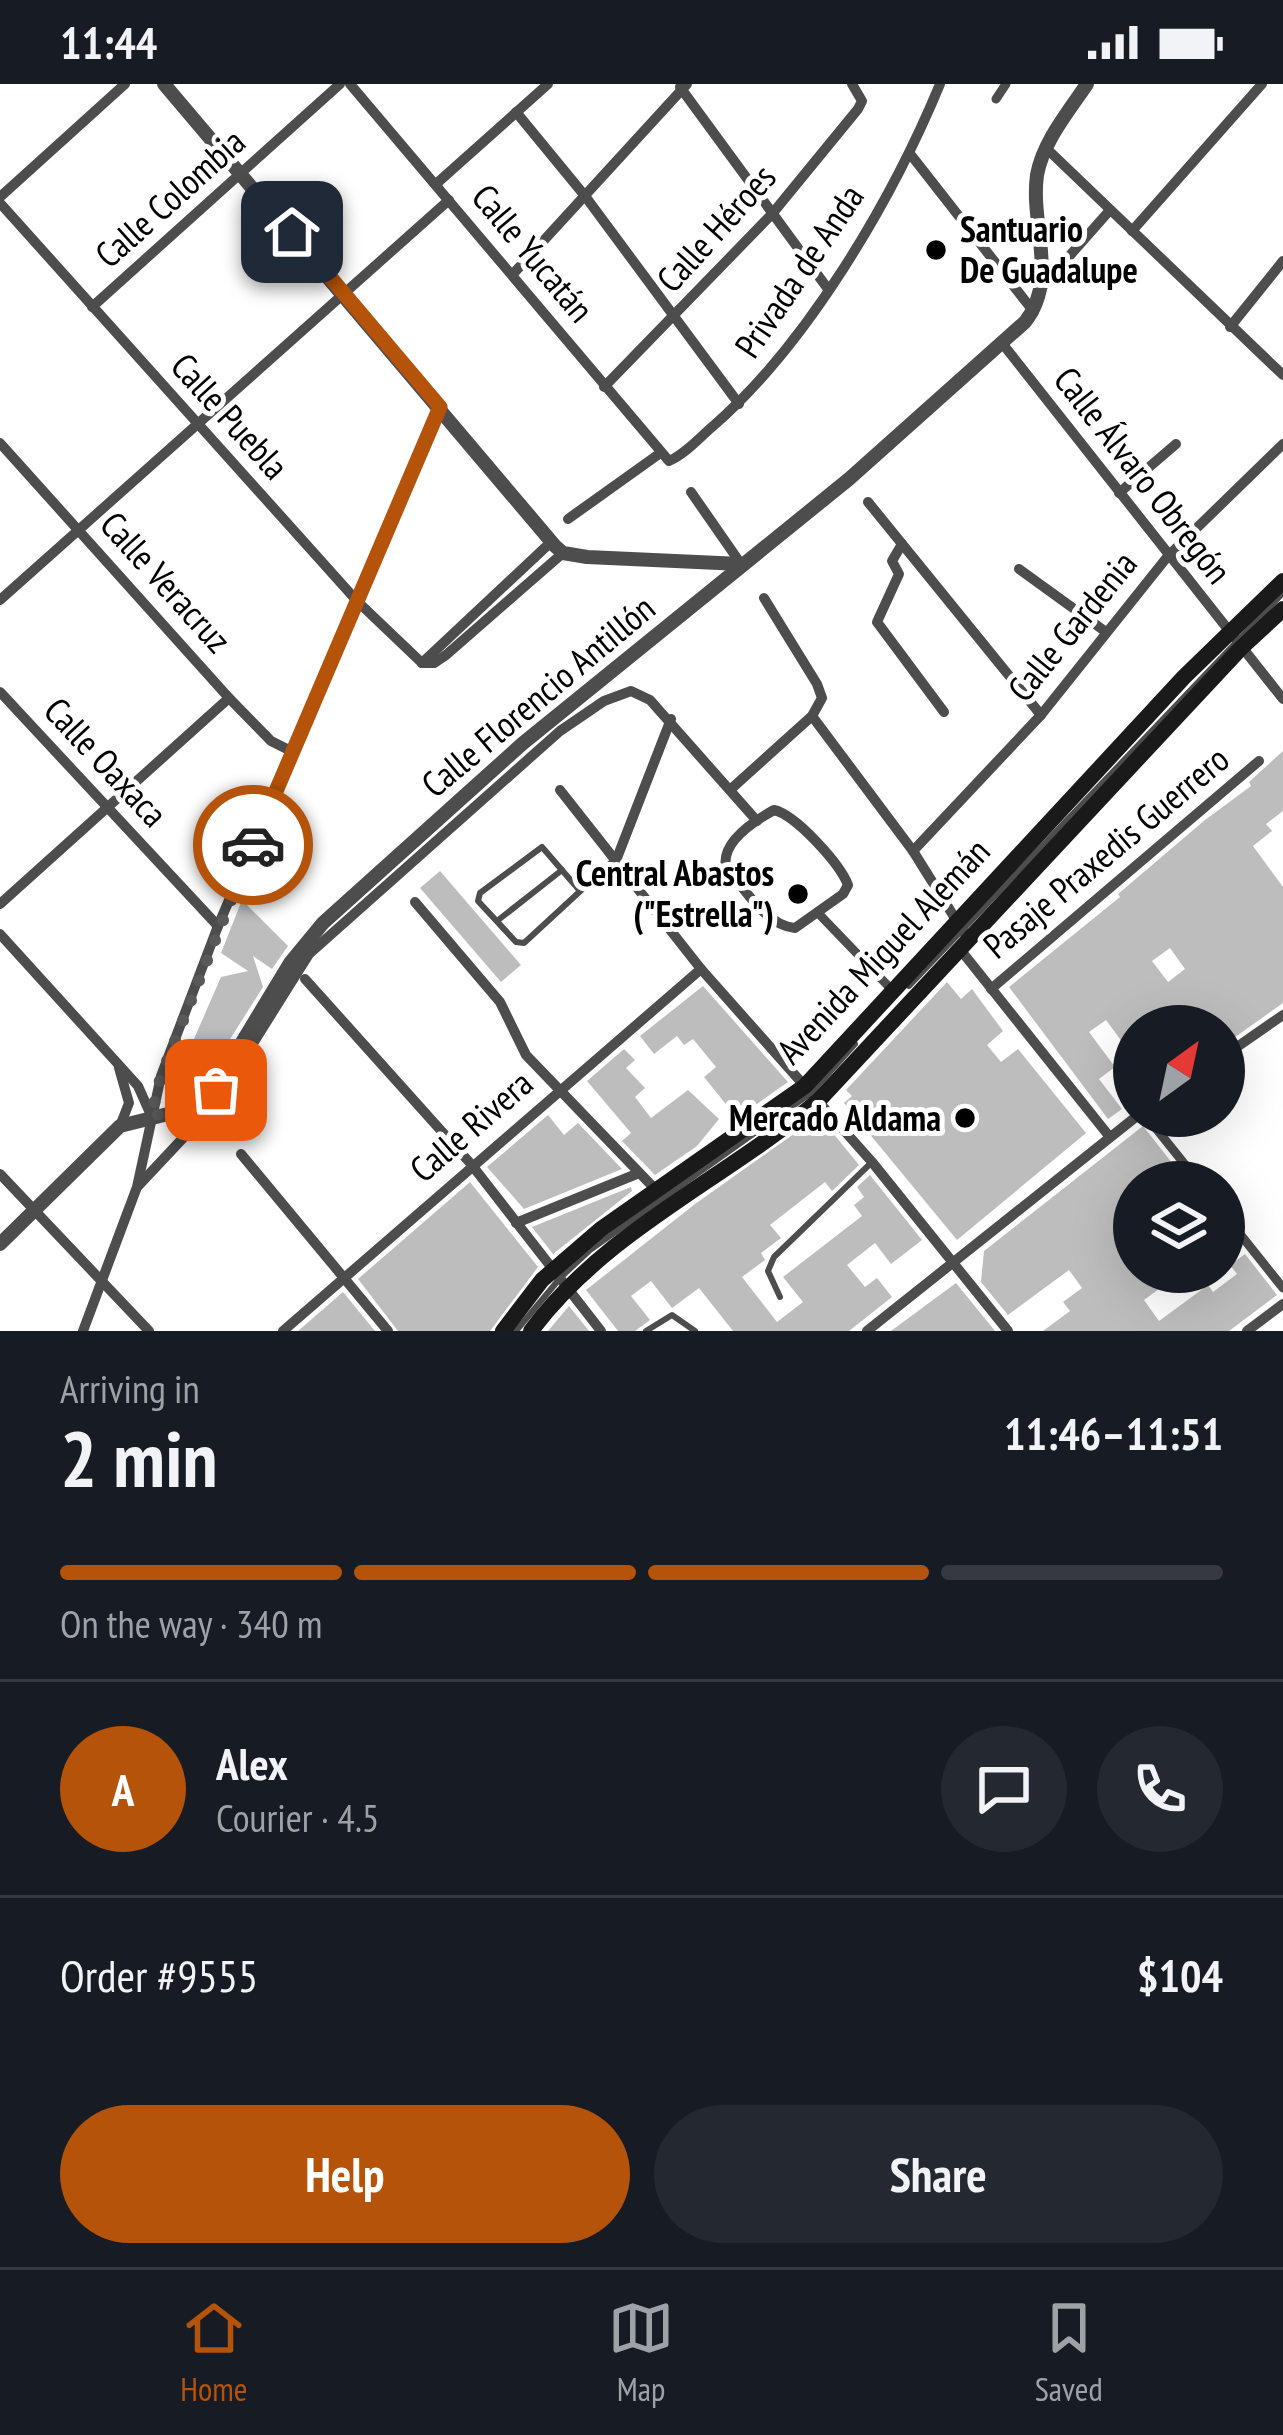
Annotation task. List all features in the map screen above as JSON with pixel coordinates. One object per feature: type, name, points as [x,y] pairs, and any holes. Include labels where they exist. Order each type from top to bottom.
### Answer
[{"type":"main road","name":"Avenida Miguel Alemán","points":[[531,1331],[561,1278],[601,1256],[766,1142],[1235,641],[1283,581]]},
{"type":"main road","name":"Avenida Miguel Alemán","points":[[1235,641],[1283,609]]},
{"type":"main road","name":"Avenida Miguel Alemán","points":[[503,1331],[656,1190],[812,1093],[893,991],[962,935]]},
{"type":"street","points":[[0,200],[125,84]]},
{"type":"street","points":[[164,84],[557,547],[587,557],[741,564]]},
{"type":"street","name":"Calle Colombia","points":[[92,307],[340,84]]},
{"type":"street","name":"Calle Yucatán","points":[[350,84],[664,457]]},
{"type":"street","points":[[436,184],[548,84]]},
{"type":"street","name":"Calle Héroes","points":[[604,387],[772,214],[862,101],[852,84]]},
{"type":"street","name":"Privada de Anda","points":[[568,519],[739,404],[781,358],[910,155],[940,84]]},
{"type":"street","points":[[996,100],[1006,84]]},
{"type":"street","points":[[1034,312],[1042,287],[1035,196],[1046,148],[1087,84]]},
{"type":"street","points":[[1132,231],[1262,84]]},
{"type":"street","points":[[513,274],[683,86],[828,289]]},
{"type":"street","points":[[516,112],[585,196],[739,404]]},
{"type":"street","points":[[1046,148],[1283,375]]},
{"type":"street","points":[[910,155],[1034,312]]},
{"type":"street","name":"Calle Puebla","points":[[0,200],[357,601],[422,663],[434,663],[446,655],[557,547]]},
{"type":"street","points":[[0,600],[449,200]]},
{"type":"street","points":[[1042,287],[1110,210]]},
{"type":"street","points":[[1230,327],[1283,261]]},
{"type":"street","name":"Calle Florencio Antillón","points":[[120,1126],[188,1109],[209,1097],[290,963],[323,923],[522,744],[849,479],[1034,312]]},
{"type":"street","name":"Calle Álvaro Obregón","points":[[1002,344],[1283,699]]},
{"type":"street","points":[[83,1331],[137,1187],[161,1076],[218,926],[440,407]]},
{"type":"street","name":"Calle Veracruz","points":[[0,443],[229,698],[271,741],[293,752]]},
{"type":"street","points":[[1119,493],[1176,444]]},
{"type":"street","name":"Calle Gardenia","points":[[913,851],[1041,715],[1168,556],[1283,444]]},
{"type":"street","points":[[691,492],[741,564]]},
{"type":"street","points":[[868,502],[1041,715]]},
{"type":"street","points":[[902,544],[893,558],[898,574],[877,622],[944,712]]},
{"type":"street","points":[[1019,568],[1106,632]]},
{"type":"street","points":[[731,789],[819,708],[821,692],[764,598]]},
{"type":"street","name":"Calle Oaxaca","points":[[0,692],[218,926]]},
{"type":"street","name":"Calle Florencio Antillón","points":[[137,1187],[215,1104],[308,954],[531,754],[619,693],[641,694],[671,719]]},
{"type":"street","points":[[0,904],[229,698]]},
{"type":"street","points":[[812,716],[913,851],[992,989],[1109,1136]]},
{"type":"street","points":[[617,858],[671,719],[757,821]]},
{"type":"street","name":"Pasaje Praxedis Guerrero","points":[[992,989],[1259,761]]},
{"type":"street","points":[[560,790],[701,969],[872,1162],[1008,1331]]},
{"type":"street","points":[[774,810],[783,811],[844,874],[848,885],[843,895],[818,913],[795,928],[780,926],[726,867],[725,851],[774,810]]},
{"type":"street","points":[[415,902],[500,1002],[519,1046],[656,1190]]},
{"type":"street","points":[[818,913],[893,991]]},
{"type":"street","points":[[0,934],[138,1086],[151,1116]]},
{"type":"street","name":"Calle Rivera","points":[[283,1331],[701,969]]},
{"type":"street","points":[[305,979],[471,1164],[601,1331]]},
{"type":"street","points":[[1245,1042],[1282,1018]]},
{"type":"street","points":[[0,1244],[120,1126],[129,1103],[119,1069]]},
{"type":"street","points":[[867,1331],[1113,1134]]},
{"type":"street","points":[[1160,1137],[1180,1161]]},
{"type":"street","points":[[241,1154],[388,1331]]},
{"type":"street","points":[[516,1223],[639,1173]]},
{"type":"street","points":[[0,1174],[149,1331]]},
{"type":"street","points":[[1245,1240],[1283,1288]]},
{"type":"street","points":[[1246,1331],[1283,1304]]},
{"type":"lane","points":[[1235,641],[1283,593]]},
{"type":"lane","points":[[580,891],[547,849],[538,848],[480,893],[478,901],[516,943],[524,943],[617,858]]},
{"type":"lane","points":[[497,921],[562,870]]},
{"type":"lane","points":[[780,1298],[768,1270],[774,1257],[872,1162]]},
{"type":"lane","points":[[516,1331],[561,1278]]},
{"type":"lane","points":[[646,1331],[667,1315],[695,1331]]},
{"type":"building","points":[[1283,751],[1283,811],[1266,824],[1272,831],[1253,846],[1283,887],[1283,1003],[1245,1030],[1245,1005],[1113,1005],[1113,1030],[1106,1020],[1089,1032],[1113,1064],[1099,1079],[1113,1097],[1113,1115],[1108,1119],[1009,987],[1251,786],[1249,782]],"holes":[[[1170,948],[1185,969],[1168,982],[1152,961]]]},
{"type":"building","points":[[440,871],[521,965],[501,982],[420,888]]},
{"type":"building","points":[[242,900],[288,946],[272,969],[253,956],[263,987],[201,1085],[188,1078],[183,1064],[221,977],[248,971],[221,953]]},
{"type":"building","name":"Mercado Aldama","points":[[947,982],[961,999],[972,989],[1003,1031],[987,1045],[1001,1062],[1018,1049],[1086,1133],[957,1240],[844,1103],[852,1096],[846,1090]]},
{"type":"building","points":[[703,986],[788,1082],[737,1118],[704,1077],[716,1067],[693,1039],[684,1045],[677,1036],[654,1054],[640,1036]]},
{"type":"building","points":[[624,1049],[635,1060],[626,1068],[645,1088],[635,1097],[651,1118],[688,1090],[719,1119],[697,1146],[655,1175],[622,1141],[631,1133],[587,1081]]},
{"type":"building","points":[[548,1115],[564,1135],[578,1123],[622,1169],[524,1209],[487,1167]]},
{"type":"building","points":[[819,1116],[859,1165],[832,1191],[825,1182],[770,1225],[781,1238],[761,1253],[765,1260],[742,1277],[777,1322],[803,1302],[783,1277],[862,1216],[854,1205],[864,1197],[857,1187],[870,1175],[922,1240],[891,1264],[875,1243],[847,1265],[865,1287],[877,1278],[892,1297],[849,1331],[733,1331],[699,1288],[672,1308],[651,1281],[631,1296],[650,1320],[635,1331],[618,1331],[586,1290],[695,1204]]},
{"type":"building","points":[[1129,1137],[1152,1137],[1170,1161],[1113,1161],[1113,1293],[1154,1293],[1144,1300],[1159,1321],[1197,1293],[1245,1293],[1245,1254],[1277,1295],[1229,1331],[1043,1331],[1070,1311],[1063,1302],[1082,1288],[1069,1270],[1008,1315],[981,1282],[984,1251]]},
{"type":"building","points":[[470,1182],[538,1267],[490,1331],[398,1331],[358,1279]]},
{"type":"building","points":[[631,1187],[632,1191],[553,1254],[532,1227]]},
{"type":"building","points":[[956,1283],[995,1331],[891,1331]]},
{"type":"building","points":[[343,1292],[375,1331],[298,1331]]},
{"type":"building","points":[[569,1306],[589,1331],[548,1331]]},
{"type":"way so far","points":[[216,1090],[195,1107],[151,1116],[161,1076],[253,845]]},
{"type":"place","name":"Santuario De Guadalupe","points":[[936,250]]},
{"type":"place","name":"Central Abastos (\"Estrella\")","points":[[798,894]]},
{"type":"place","name":"Mercado Aldama","points":[[965,1118]]},
{"type":"route","points":[[253,845],[440,407],[292,232]]}]
